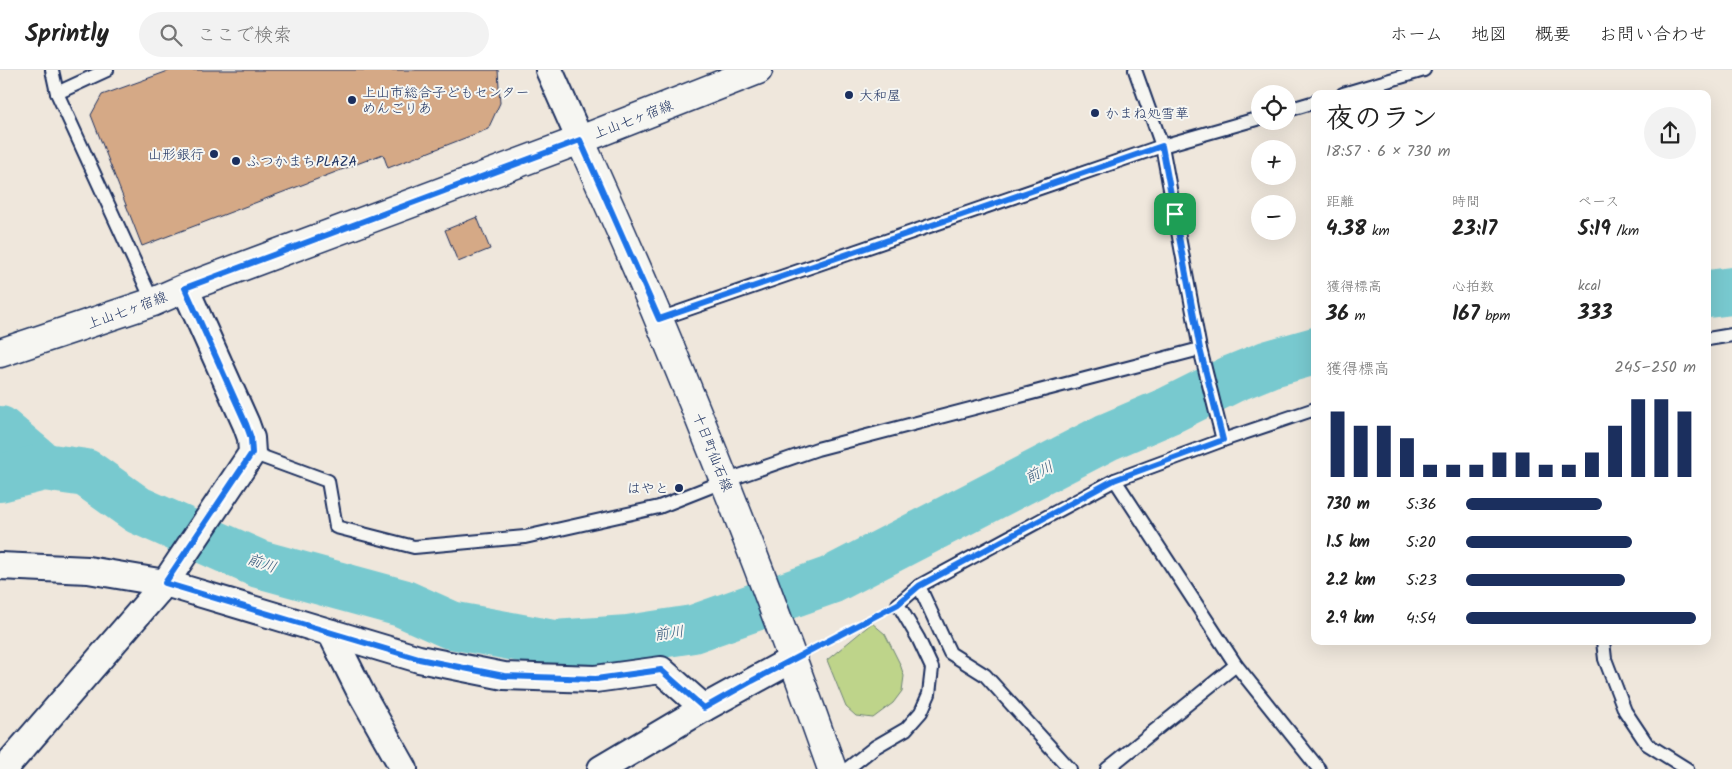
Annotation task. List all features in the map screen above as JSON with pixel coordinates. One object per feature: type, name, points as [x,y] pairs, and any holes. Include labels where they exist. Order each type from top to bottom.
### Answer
[{"type":"main road","name":"上山七ヶ宿線","points":[[0,353],[153,302],[185,288],[580,140],[758,70]]},
{"type":"main road","name":"十日町仙石線","points":[[580,140],[659,319],[725,481],[789,647],[832,769]]},
{"type":"street","points":[[549,70],[580,140]]},
{"type":"street","points":[[4,769],[165,583],[252,453],[251,438],[246,424],[185,288]]},
{"type":"street","points":[[0,566],[88,570],[165,583],[248,606],[331,634],[419,659],[504,676],[596,679],[661,670],[704,708]]},
{"type":"street","points":[[331,634],[360,691],[404,769]]},
{"type":"street","points":[[601,769],[704,708],[789,647]]},
{"type":"lane","points":[[52,70],[57,92],[153,302]]},
{"type":"lane","points":[[57,92],[107,70]]},
{"type":"lane","points":[[1135,70],[1162,146],[1200,349],[1223,440]]},
{"type":"lane","points":[[1356,90],[1424,70]]},
{"type":"lane","points":[[1296,108],[1311,103]]},
{"type":"lane","points":[[659,319],[1162,146],[1251,121]]},
{"type":"lane","points":[[1711,338],[1732,335]]},
{"type":"lane","points":[[252,453],[328,481],[336,527],[414,547],[525,536],[658,507],[817,449],[1200,349]]},
{"type":"lane","points":[[847,769],[875,746],[906,729],[921,712],[928,694],[932,668],[918,638],[898,604],[919,586],[1114,480],[1223,440],[1311,411]]},
{"type":"lane","points":[[1114,480],[1236,666],[1319,769]]},
{"type":"lane","points":[[919,586],[950,653],[985,675],[1070,769]]},
{"type":"lane","points":[[1603,645],[1605,659],[1625,711],[1647,744],[1687,769]]},
{"type":"lane","points":[[1106,769],[1236,666]]},
{"type":"path","points":[[789,647],[898,604]]},
{"type":"green space","points":[[872,623],[885,634],[904,676],[902,691],[893,703],[873,718],[856,716],[846,707],[827,660]]},
{"type":"building","name":"ふつかまちPLAZA","points":[[171,70],[498,70],[500,103],[488,129],[388,168],[383,154],[142,246],[91,115],[102,95]]},
{"type":"building","points":[[477,217],[490,249],[458,262],[445,230]]},
{"type":"waterway","name":"前川","points":[[1711,294],[1732,291]]},
{"type":"waterway","name":"前川","points":[[0,478],[44,467],[86,473],[138,510],[259,564],[402,603],[451,625],[554,644],[628,639],[693,629],[831,580],[1107,437],[1170,410],[1232,379],[1269,364],[1311,352]]},
{"type":"waterway","points":[[0,430],[44,467]]},
{"type":"place","name":"大和屋","points":[[849,95]]},
{"type":"place","name":"上山市総合子どもセンター めんごりあ","points":[[352,100]]},
{"type":"place","name":"かまね処雪華","points":[[1095,113]]},
{"type":"place","name":"山形銀行","points":[[214,154]]},
{"type":"place","name":"ふつかまちPLAZA","points":[[236,161]]},
{"type":"place","name":"はやと","points":[[679,488]]},
{"type":"route","points":[[580,140],[659,319],[1162,146],[1175,214],[1200,349],[1223,440],[1114,480],[919,586],[898,604],[704,708],[661,670],[596,679],[504,676],[419,659],[331,634],[248,606],[165,583],[252,453],[251,438],[246,424],[185,288],[580,140]]}]
